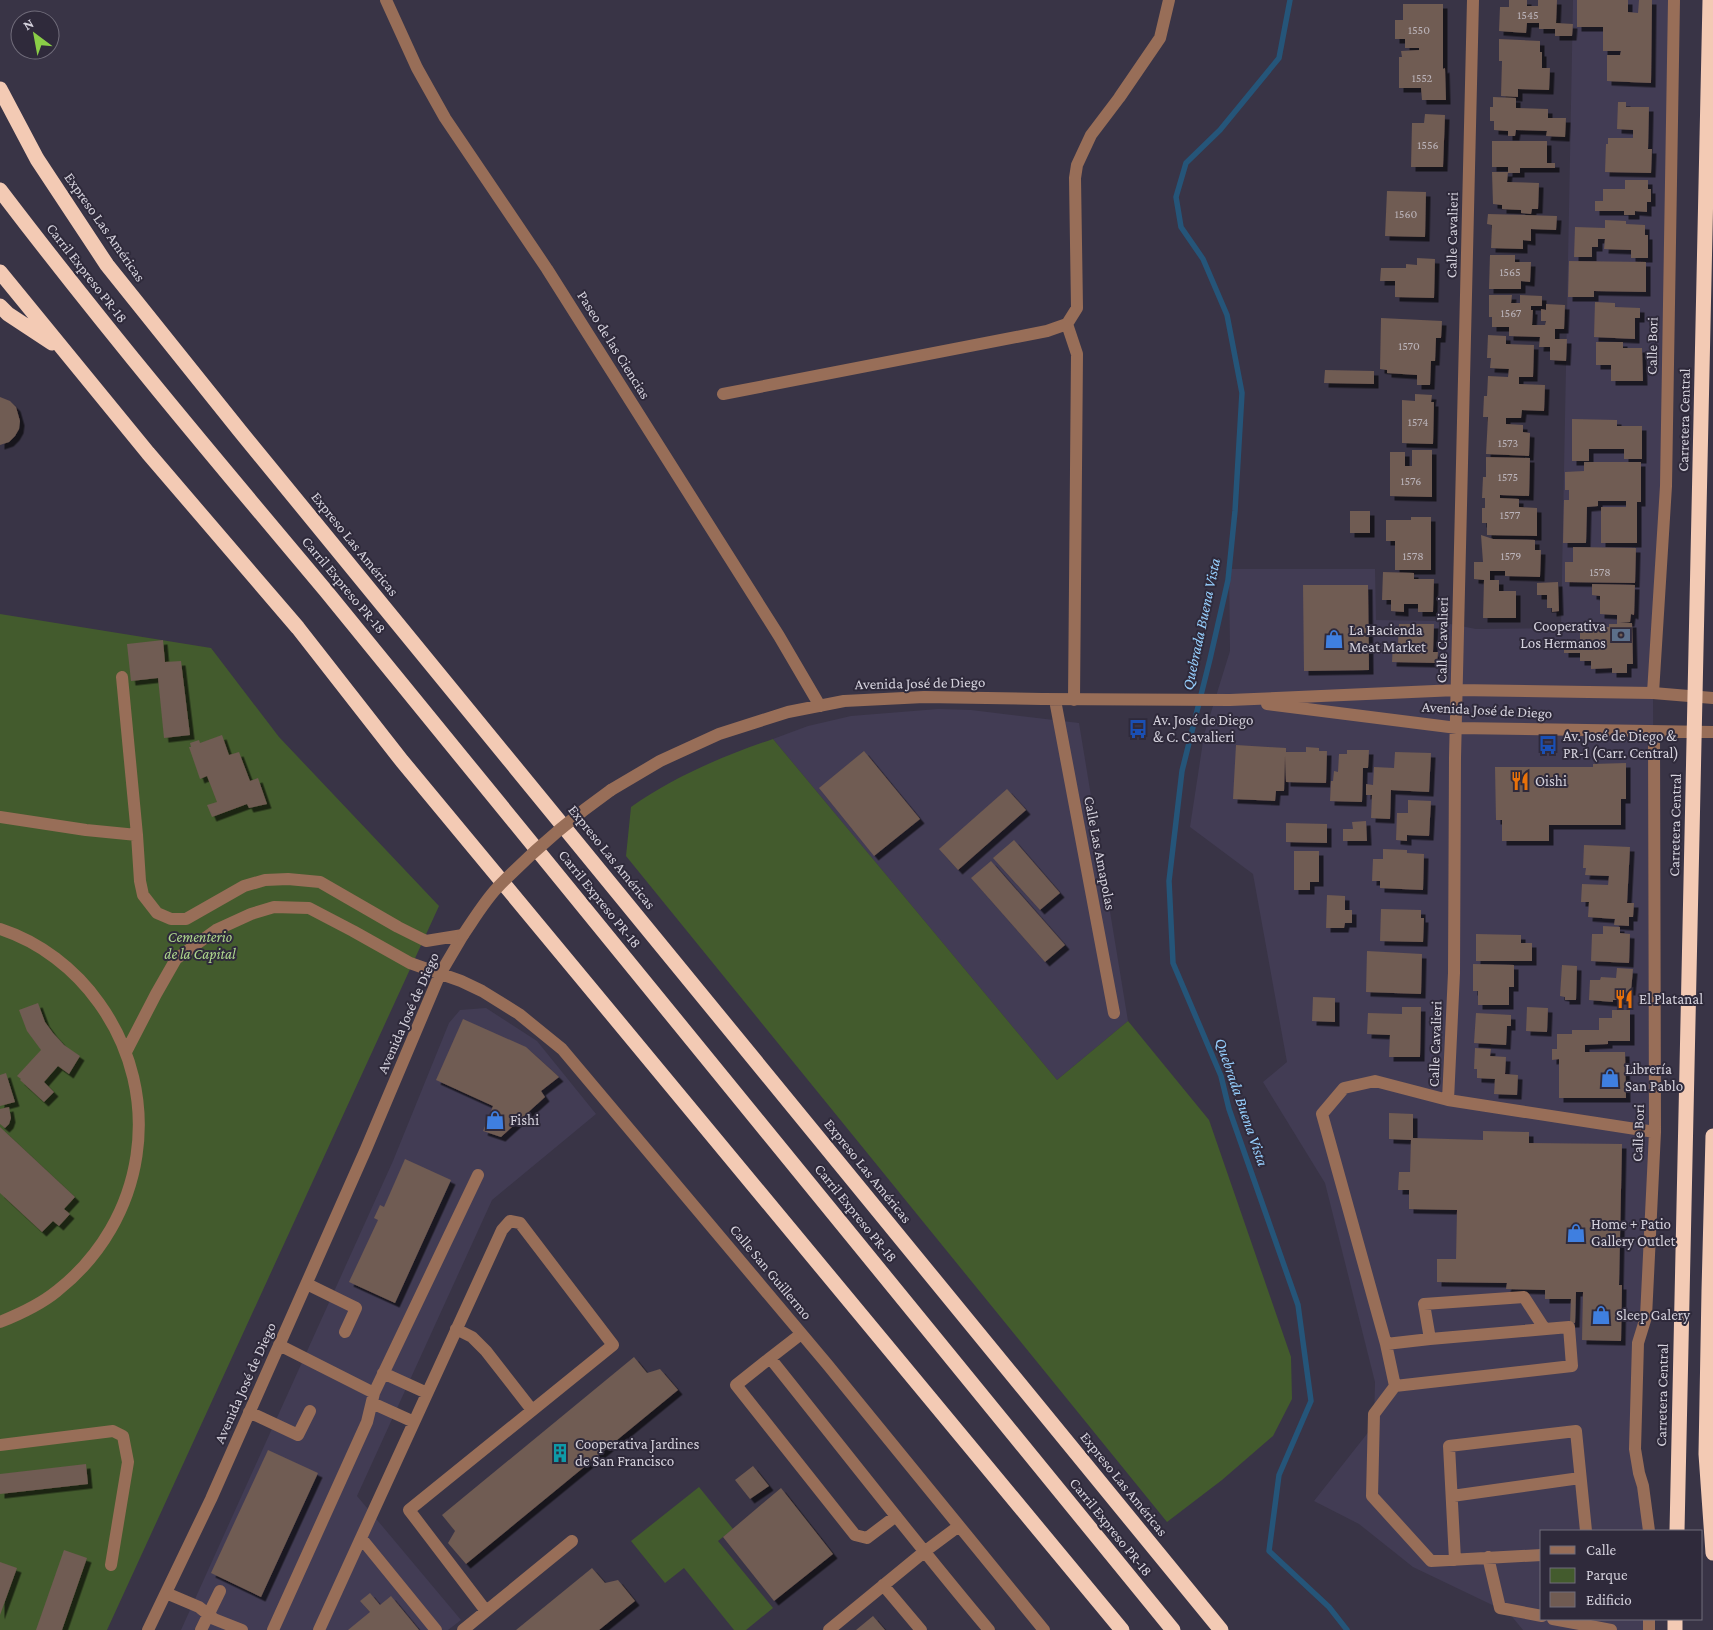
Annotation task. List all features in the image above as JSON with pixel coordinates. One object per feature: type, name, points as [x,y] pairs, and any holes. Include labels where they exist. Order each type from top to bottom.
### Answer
[{"type":"highway","name":"Carretera Central","points":[[1677,1530],[1710,0]]},
{"type":"highway","name":"Expreso Las Américas","points":[[0,89],[37,159],[107,265],[240,431],[1221,1630]]},
{"type":"highway","name":"Carril Expreso PR-18","points":[[0,190],[43,247],[191,431],[326,591],[1173,1630]]},
{"type":"highway","points":[[0,272],[148,453],[298,628],[408,768],[1122,1630]]},
{"type":"highway","points":[[0,306],[8,314],[66,353]]},
{"type":"highway","points":[[1713,1136],[1706,1454],[1713,1553]]},
{"type":"street","name":"Paseo de las Ciencias","points":[[386,0],[417,68],[445,118],[547,270],[779,636],[820,706]]},
{"type":"street","points":[[723,394],[1048,331],[1066,324],[1077,308],[1075,178],[1077,165],[1091,135],[1160,38],[1170,0]]},
{"type":"street","name":"Calle Cavalieri","points":[[1474,0],[1457,690],[1454,973],[1448,1100],[1655,1132]]},
{"type":"street","name":"Calle Bori","points":[[1653,692],[1666,486],[1674,0]]},
{"type":"street","points":[[1066,324],[1077,354],[1074,700]]},
{"type":"street","points":[[122,677],[138,835],[140,881],[143,895],[157,913],[171,919],[186,919],[244,886],[265,880],[288,879],[320,882],[381,918],[426,941],[463,935]]},
{"type":"street","name":"Avenida José de Diego","points":[[148,1630],[211,1499],[307,1284],[440,974],[463,935],[496,890],[535,851],[580,812],[610,790],[660,761],[719,734],[788,712],[844,701],[924,697],[1055,700],[1230,700],[1457,690],[1653,692],[1713,698]]},
{"type":"street","name":"Calle Las Amapolas","points":[[1055,700],[1114,1013]]},
{"type":"street","name":"Avenida José de Diego","points":[[1230,700],[1457,728],[1713,732]]},
{"type":"street","name":"Calle Bori","points":[[1649,1530],[1643,1486],[1635,1449],[1638,1343],[1646,1317],[1655,1132],[1654,732]]},
{"type":"street","points":[[0,817],[86,830],[138,835]]},
{"type":"street","name":"Calle San Guillermo","points":[[126,1052],[176,959],[216,930],[250,914],[274,907],[309,908],[410,963],[461,981],[482,991],[519,1014],[562,1050],[802,1334],[1044,1630]]},
{"type":"street","points":[[0,929],[27,940],[63,964],[79,979],[106,1013],[126,1052],[133,1073],[139,1117],[139,1140],[136,1162],[123,1205],[102,1244],[73,1278],[37,1305],[0,1322]]},
{"type":"street","points":[[1395,1386],[1386,1344],[1322,1114],[1344,1088],[1375,1081],[1448,1100]]},
{"type":"street","points":[[273,1630],[367,1422],[373,1398],[383,1373],[478,1175]]},
{"type":"street","points":[[319,1630],[502,1230],[510,1221],[520,1223],[612,1345],[409,1510],[486,1611]]},
{"type":"street","points":[[307,1284],[356,1308],[345,1332]]},
{"type":"street","points":[[1430,1338],[1424,1304],[1524,1297],[1544,1328]]},
{"type":"street","points":[[1386,1344],[1430,1338],[1569,1327],[1572,1366],[1395,1386],[1374,1414],[1372,1496],[1431,1561],[1540,1555]]},
{"type":"street","points":[[456,1329],[472,1337],[486,1351],[532,1410]]},
{"type":"street","points":[[802,1334],[736,1386],[854,1535],[867,1538],[896,1516]]},
{"type":"street","points":[[279,1345],[414,1422]]},
{"type":"street","points":[[770,1358],[924,1552],[989,1630]]},
{"type":"street","points":[[383,1373],[427,1393]]},
{"type":"street","points":[[250,1412],[298,1435],[310,1411]]},
{"type":"street","points":[[0,1445],[113,1431],[123,1436],[128,1462],[112,1565]]},
{"type":"street","points":[[1455,1560],[1449,1446],[1576,1432],[1586,1530]]},
{"type":"street","points":[[1452,1496],[1580,1478]]},
{"type":"street","points":[[829,1630],[924,1552],[959,1526]]},
{"type":"street","points":[[361,1538],[436,1630]]},
{"type":"street","points":[[463,1630],[572,1541]]},
{"type":"street","points":[[1488,1557],[1500,1608],[1540,1616]]},
{"type":"street","points":[[884,1585],[922,1630]]},
{"type":"street","points":[[202,1630],[220,1592]]},
{"type":"street","points":[[166,1593],[198,1607],[214,1619],[242,1630]]},
{"type":"street","points":[[1559,1620],[1611,1630]]},
{"type":"shaded area","points":[[1573,0],[1674,0],[1666,486],[1653,693],[1655,1132],[1637,1412],[1649,1530],[1540,1530],[1540,1620],[1649,1620],[1649,1630],[1523,1630],[1509,1613],[1413,1567],[1359,1524],[1314,1501],[1374,1425],[1375,1382],[1325,1183],[1263,1082],[1287,1062],[1253,874],[1190,827],[1204,735],[1230,651],[1229,569],[1375,569],[1376,620],[1435,621],[1476,629],[1561,628]]},
{"type":"shaded area","points":[[938,709],[971,710],[1079,723],[1128,1021],[1057,1080],[773,739],[808,726],[851,716]]},
{"type":"shaded area","points":[[486,1008],[537,1041],[596,1114],[492,1200],[357,1496],[461,1620],[448,1630],[181,1630],[393,1161],[449,1023],[460,1010]]},
{"type":"green space","name":"Cementerio de la Capital","points":[[0,614],[211,648],[279,737],[439,906],[107,1630],[0,1630]]},
{"type":"green space","points":[[773,739],[1057,1080],[1128,1021],[1209,1120],[1291,1357],[1292,1399],[1273,1436],[1222,1480],[1167,1522],[626,856],[631,807],[682,776],[736,752]]},
{"type":"green space","points":[[699,1487],[733,1529],[718,1541],[773,1608],[746,1630],[734,1630],[684,1568],[665,1583],[631,1541]]},
{"type":"building","points":[[1509,0],[1527,0],[1527,6],[1538,6],[1538,0],[1557,0],[1556,23],[1573,24],[1572,36],[1555,36],[1555,29],[1539,29],[1539,23],[1527,23],[1526,33],[1499,31],[1500,7],[1509,7]]},
{"type":"building","points":[[1577,0],[1628,0],[1628,12],[1638,13],[1639,0],[1652,0],[1651,83],[1607,81],[1607,55],[1620,55],[1621,51],[1603,51],[1603,27],[1577,27]]},
{"type":"building","points":[[1403,4],[1443,4],[1443,69],[1445,68],[1446,100],[1422,100],[1421,88],[1399,88],[1399,57],[1402,57],[1401,51],[1419,50],[1419,48],[1405,48],[1405,39],[1395,39],[1395,20],[1403,20]]},
{"type":"building","points":[[1499,39],[1540,41],[1542,68],[1550,68],[1549,90],[1518,89],[1518,97],[1501,96],[1502,61],[1499,61]]},
{"type":"building","points":[[1493,97],[1516,98],[1516,108],[1548,109],[1548,118],[1566,118],[1565,137],[1546,136],[1547,131],[1516,130],[1515,136],[1508,136],[1508,131],[1494,130],[1494,121],[1490,121],[1490,107],[1493,107]]},
{"type":"building","points":[[1618,102],[1626,102],[1626,107],[1649,107],[1648,149],[1652,149],[1651,173],[1605,172],[1608,138],[1633,138],[1633,130],[1617,129]]},
{"type":"building","points":[[1425,114],[1445,115],[1443,167],[1411,167],[1412,123],[1424,123]]},
{"type":"building","points":[[1492,141],[1547,141],[1547,163],[1555,163],[1555,168],[1520,168],[1520,173],[1508,173],[1508,167],[1492,167]]},
{"type":"building","points":[[1492,172],[1508,172],[1507,182],[1539,183],[1538,209],[1532,209],[1531,214],[1521,213],[1521,210],[1502,209],[1502,205],[1493,204]]},
{"type":"building","points":[[1625,180],[1648,180],[1648,189],[1651,189],[1651,202],[1647,202],[1647,212],[1635,211],[1635,215],[1624,215],[1624,211],[1595,211],[1595,201],[1603,201],[1603,189],[1625,189]]},
{"type":"building","points":[[1387,191],[1426,192],[1425,237],[1385,236]]},
{"type":"building","points":[[1488,214],[1557,216],[1556,230],[1531,229],[1531,241],[1523,240],[1523,249],[1491,248],[1492,225],[1487,224]]},
{"type":"building","points":[[1605,220],[1626,221],[1626,224],[1645,225],[1645,235],[1648,235],[1648,258],[1631,258],[1631,250],[1604,249],[1605,239],[1598,239],[1598,247],[1592,247],[1592,257],[1574,257],[1575,227],[1605,228]]},
{"type":"building","points":[[1490,255],[1515,255],[1515,262],[1531,262],[1530,282],[1521,281],[1521,289],[1489,289]]},
{"type":"building","points":[[1417,258],[1435,259],[1434,298],[1395,297],[1395,281],[1380,281],[1381,268],[1406,268],[1406,264],[1417,265]]},
{"type":"building","points":[[1569,261],[1646,262],[1646,292],[1594,291],[1594,297],[1568,297]]},
{"type":"building","points":[[1489,295],[1512,295],[1511,303],[1520,303],[1520,295],[1542,296],[1542,306],[1531,306],[1531,310],[1533,310],[1532,325],[1545,325],[1546,321],[1541,321],[1541,309],[1546,310],[1546,304],[1565,305],[1564,329],[1555,329],[1555,339],[1567,339],[1566,361],[1550,360],[1550,347],[1539,347],[1540,337],[1509,336],[1509,327],[1492,327],[1492,317],[1489,317]]},
{"type":"building","points":[[1595,302],[1615,303],[1615,307],[1640,308],[1640,318],[1635,318],[1635,339],[1594,337]]},
{"type":"building","points":[[1381,318],[1442,321],[1441,338],[1436,338],[1435,361],[1431,361],[1430,385],[1417,385],[1417,375],[1387,373],[1387,370],[1380,369]]},
{"type":"building","points":[[1488,335],[1506,336],[1506,344],[1534,345],[1533,377],[1519,377],[1519,384],[1545,385],[1544,411],[1522,410],[1521,418],[1506,418],[1506,424],[1523,425],[1523,432],[1530,433],[1529,456],[1486,454],[1488,417],[1483,417],[1484,396],[1487,396],[1488,376],[1508,377],[1509,369],[1490,368],[1491,358],[1487,358]]},
{"type":"building","points":[[1596,342],[1623,342],[1623,348],[1642,348],[1643,381],[1611,381],[1611,365],[1596,365]]},
{"type":"building","points":[[1325,370],[1374,371],[1374,384],[1324,383]]},
{"type":"building","points":[[1415,394],[1432,395],[1431,402],[1434,402],[1433,444],[1402,443],[1402,400],[1415,401]]},
{"type":"building","points":[[0,397],[10,401],[16,407],[20,421],[19,429],[15,436],[9,442],[0,445]]},
{"type":"building","points":[[1572,419],[1617,420],[1617,426],[1642,426],[1642,459],[1624,459],[1624,449],[1589,449],[1589,461],[1572,461]]},
{"type":"building","points":[[1412,450],[1432,450],[1432,497],[1390,496],[1390,452],[1405,452],[1405,466],[1412,466]]},
{"type":"building","points":[[1486,457],[1530,458],[1529,496],[1500,495],[1500,498],[1519,499],[1519,507],[1537,508],[1537,536],[1487,535],[1487,523],[1482,523],[1482,508],[1485,508],[1485,498],[1482,498],[1483,477],[1486,477]]},
{"type":"building","points":[[1584,462],[1641,462],[1641,502],[1637,502],[1637,543],[1601,543],[1601,507],[1626,507],[1626,501],[1598,501],[1598,506],[1587,507],[1586,543],[1563,543],[1564,500],[1569,500],[1569,490],[1565,490],[1565,472],[1584,471]]},
{"type":"building","points":[[1350,511],[1370,511],[1370,533],[1350,533]]},
{"type":"building","points":[[1411,517],[1431,517],[1431,570],[1395,570],[1395,541],[1386,541],[1386,520],[1411,520]]},
{"type":"building","points":[[1481,535],[1493,539],[1535,540],[1535,550],[1541,550],[1540,577],[1505,576],[1505,571],[1490,571],[1490,580],[1499,580],[1499,591],[1516,591],[1516,618],[1483,618],[1484,580],[1474,579],[1474,562],[1483,562]]},
{"type":"building","points":[[1573,547],[1636,548],[1635,583],[1565,582],[1565,562],[1573,562]]},
{"type":"building","points":[[1383,572],[1414,573],[1414,579],[1434,579],[1433,612],[1418,612],[1418,604],[1404,604],[1404,612],[1391,611],[1391,600],[1382,600]]},
{"type":"building","points":[[1558,582],[1559,611],[1552,612],[1552,608],[1547,608],[1547,595],[1537,595],[1537,583]]},
{"type":"building","points":[[1592,584],[1635,585],[1634,615],[1631,614],[1630,622],[1619,623],[1632,623],[1633,664],[1627,664],[1627,673],[1612,673],[1612,668],[1591,669],[1591,661],[1580,661],[1580,653],[1564,653],[1564,642],[1580,642],[1580,629],[1601,629],[1602,627],[1609,627],[1609,624],[1617,624],[1617,615],[1600,614],[1600,596],[1592,595]]},
{"type":"building","points":[[1303,585],[1368,585],[1369,670],[1304,671]]},
{"type":"building","points":[[1399,624],[1434,624],[1433,652],[1438,652],[1437,663],[1392,662],[1393,644],[1398,644]]},
{"type":"building","points":[[163,640],[165,662],[181,661],[190,735],[164,738],[158,678],[131,681],[127,644]]},
{"type":"building","points":[[222,735],[229,755],[239,752],[250,781],[258,778],[267,804],[249,808],[247,804],[212,817],[207,805],[217,802],[207,776],[200,779],[189,747],[191,747],[190,743],[199,740],[200,743]]},
{"type":"building","points":[[1236,745],[1286,748],[1286,752],[1306,752],[1306,747],[1327,751],[1326,783],[1286,782],[1285,756],[1284,791],[1276,791],[1275,801],[1233,799]]},
{"type":"building","points":[[1347,750],[1369,750],[1368,768],[1363,768],[1362,802],[1330,801],[1331,781],[1333,781],[1334,771],[1338,772],[1339,754],[1347,754]]},
{"type":"building","points":[[864,751],[920,819],[874,856],[819,788]]},
{"type":"building","points":[[1395,752],[1431,753],[1429,792],[1391,790],[1390,819],[1371,818],[1372,795],[1366,795],[1366,784],[1373,785],[1374,767],[1394,768]]},
{"type":"building","points":[[1626,763],[1626,799],[1621,799],[1621,825],[1549,825],[1549,841],[1502,841],[1502,820],[1496,820],[1495,767],[1593,767],[1593,764]]},
{"type":"building","points":[[1007,789],[1026,810],[958,870],[939,849]]},
{"type":"building","points":[[1408,800],[1431,801],[1429,836],[1407,835],[1407,841],[1396,840],[1397,813],[1408,813]]},
{"type":"building","points":[[1366,821],[1367,841],[1343,841],[1343,829],[1353,829],[1352,822]]},
{"type":"building","points":[[1286,823],[1327,824],[1327,843],[1286,842]]},
{"type":"building","points":[[1014,840],[1060,893],[1040,910],[993,858]]},
{"type":"building","points":[[1584,845],[1630,847],[1627,903],[1634,903],[1633,917],[1629,917],[1629,926],[1614,925],[1615,919],[1588,917],[1589,902],[1581,902],[1582,884],[1608,885],[1609,876],[1585,875],[1586,868],[1583,868]]},
{"type":"building","points":[[1383,849],[1407,850],[1407,853],[1424,854],[1423,890],[1380,888],[1380,881],[1372,881],[1373,859],[1383,859]]},
{"type":"building","points":[[1294,851],[1319,851],[1319,882],[1310,882],[1310,890],[1294,890]]},
{"type":"building","points":[[991,861],[1065,945],[1045,962],[971,878]]},
{"type":"building","points":[[1327,895],[1345,896],[1345,910],[1352,910],[1352,923],[1345,923],[1344,928],[1326,928]]},
{"type":"building","points":[[1381,909],[1421,910],[1421,918],[1424,918],[1423,942],[1380,941]]},
{"type":"building","points":[[1603,926],[1620,927],[1620,933],[1630,934],[1629,963],[1591,961],[1592,934],[1603,934]]},
{"type":"building","points":[[1476,934],[1521,935],[1521,943],[1532,943],[1532,961],[1476,961]]},
{"type":"building","points":[[1367,951],[1422,954],[1421,994],[1366,992]]},
{"type":"building","points":[[1473,964],[1514,965],[1514,987],[1509,987],[1509,1005],[1478,1005],[1478,991],[1473,991]]},
{"type":"building","points":[[1562,965],[1577,966],[1576,1000],[1565,1000],[1565,997],[1560,996]]},
{"type":"building","points":[[1617,968],[1633,969],[1631,991],[1628,991],[1627,1000],[1613,1000],[1613,1002],[1589,1000],[1590,980],[1600,980],[1601,977],[1616,978]]},
{"type":"building","points":[[1313,997],[1335,998],[1335,1022],[1312,1021]]},
{"type":"building","points":[[38,1003],[45,1022],[53,1033],[64,1045],[80,1056],[69,1074],[58,1066],[44,1082],[54,1092],[44,1102],[17,1076],[41,1050],[27,1031],[19,1010]]},
{"type":"building","points":[[1402,1007],[1421,1007],[1420,1057],[1389,1057],[1390,1035],[1367,1034],[1368,1013],[1402,1014]]},
{"type":"building","points":[[1527,1007],[1548,1008],[1547,1032],[1526,1031]]},
{"type":"building","points":[[1612,1010],[1630,1010],[1630,1041],[1608,1041],[1608,1044],[1585,1045],[1585,1052],[1625,1052],[1626,1098],[1559,1098],[1559,1059],[1552,1060],[1552,1049],[1557,1049],[1557,1034],[1572,1034],[1572,1030],[1599,1030],[1599,1018],[1612,1018]]},
{"type":"building","points":[[1476,1013],[1511,1015],[1511,1026],[1507,1026],[1506,1045],[1474,1043]]},
{"type":"building","points":[[463,1019],[526,1047],[559,1077],[541,1091],[545,1097],[501,1137],[483,1131],[493,1106],[436,1080]]},
{"type":"building","points":[[1475,1048],[1491,1049],[1490,1056],[1506,1057],[1505,1074],[1518,1075],[1517,1095],[1494,1094],[1495,1079],[1477,1078],[1477,1069],[1474,1069]]},
{"type":"building","points":[[6,1073],[15,1102],[0,1106],[0,1075]]},
{"type":"building","points":[[9,1107],[11,1118],[5,1128],[0,1124],[0,1109]]},
{"type":"building","points":[[1389,1113],[1413,1114],[1413,1138],[1483,1140],[1483,1131],[1529,1132],[1529,1143],[1622,1144],[1619,1285],[1622,1285],[1621,1341],[1582,1340],[1583,1292],[1576,1292],[1575,1323],[1570,1323],[1571,1299],[1545,1299],[1545,1290],[1506,1289],[1507,1283],[1437,1282],[1437,1259],[1456,1259],[1457,1210],[1409,1209],[1409,1190],[1398,1190],[1399,1172],[1410,1172],[1411,1140],[1389,1139]]},
{"type":"building","points":[[0,1127],[75,1197],[64,1209],[70,1214],[59,1226],[53,1221],[42,1232],[0,1193]]},
{"type":"building","points":[[405,1159],[451,1180],[395,1303],[349,1282],[378,1220],[374,1218],[380,1205],[384,1207]]},
{"type":"building","name":"Cooperativa Jardines de San Francisco","points":[[634,1357],[647,1373],[660,1369],[678,1390],[466,1564],[448,1543],[455,1531],[442,1515]]},
{"type":"building","points":[[268,1450],[318,1473],[261,1597],[211,1573]]},
{"type":"building","points":[[86,1464],[88,1484],[0,1494],[0,1474]]},
{"type":"building","points":[[753,1466],[769,1486],[750,1499],[735,1480]]},
{"type":"building","points":[[781,1488],[833,1554],[774,1601],[723,1537]]},
{"type":"building","points":[[64,1550],[87,1558],[62,1630],[36,1630]]},
{"type":"building","points":[[0,1562],[17,1568],[0,1615]]},
{"type":"building","points":[[592,1568],[605,1583],[618,1580],[635,1601],[599,1630],[516,1630]]},
{"type":"building","points":[[370,1593],[380,1605],[391,1596],[419,1630],[348,1630],[370,1612],[360,1601]]},
{"type":"building","points":[[873,1616],[885,1630],[856,1630]]},
{"type":"waterway","name":"Quebrada Buena Vista","points":[[1290,0],[1279,58],[1220,130],[1186,163],[1176,197],[1181,227],[1203,259],[1227,315],[1242,393],[1235,511],[1228,580],[1182,771],[1169,881],[1173,963],[1221,1076],[1229,1109],[1298,1305],[1311,1401],[1279,1475],[1269,1551],[1329,1607],[1347,1630]]},
{"type":"place","name":"Cooperativa Los Hermanos","points":[[1621,635]]},
{"type":"place","name":"La Hacienda Meat Market","points":[[1334,639]]},
{"type":"place","name":"Av. José de Diego & C. Cavalieri","points":[[1138,729]]},
{"type":"place","name":"Av. José de Diego & PR-1 (Carr. Central)","points":[[1548,745]]},
{"type":"place","name":"Oishi","points":[[1520,781]]},
{"type":"place","name":"El Platanal","points":[[1624,999]]},
{"type":"place","name":"Librería San Pablo","points":[[1610,1078]]},
{"type":"place","name":"Fishi","points":[[495,1120]]},
{"type":"place","name":"Home + Patio Gallery Outlet","points":[[1576,1233]]},
{"type":"place","name":"Sleep Galery","points":[[1601,1315]]},
{"type":"place","name":"Cooperativa Jardines de San Francisco","points":[[560,1453]]}]
